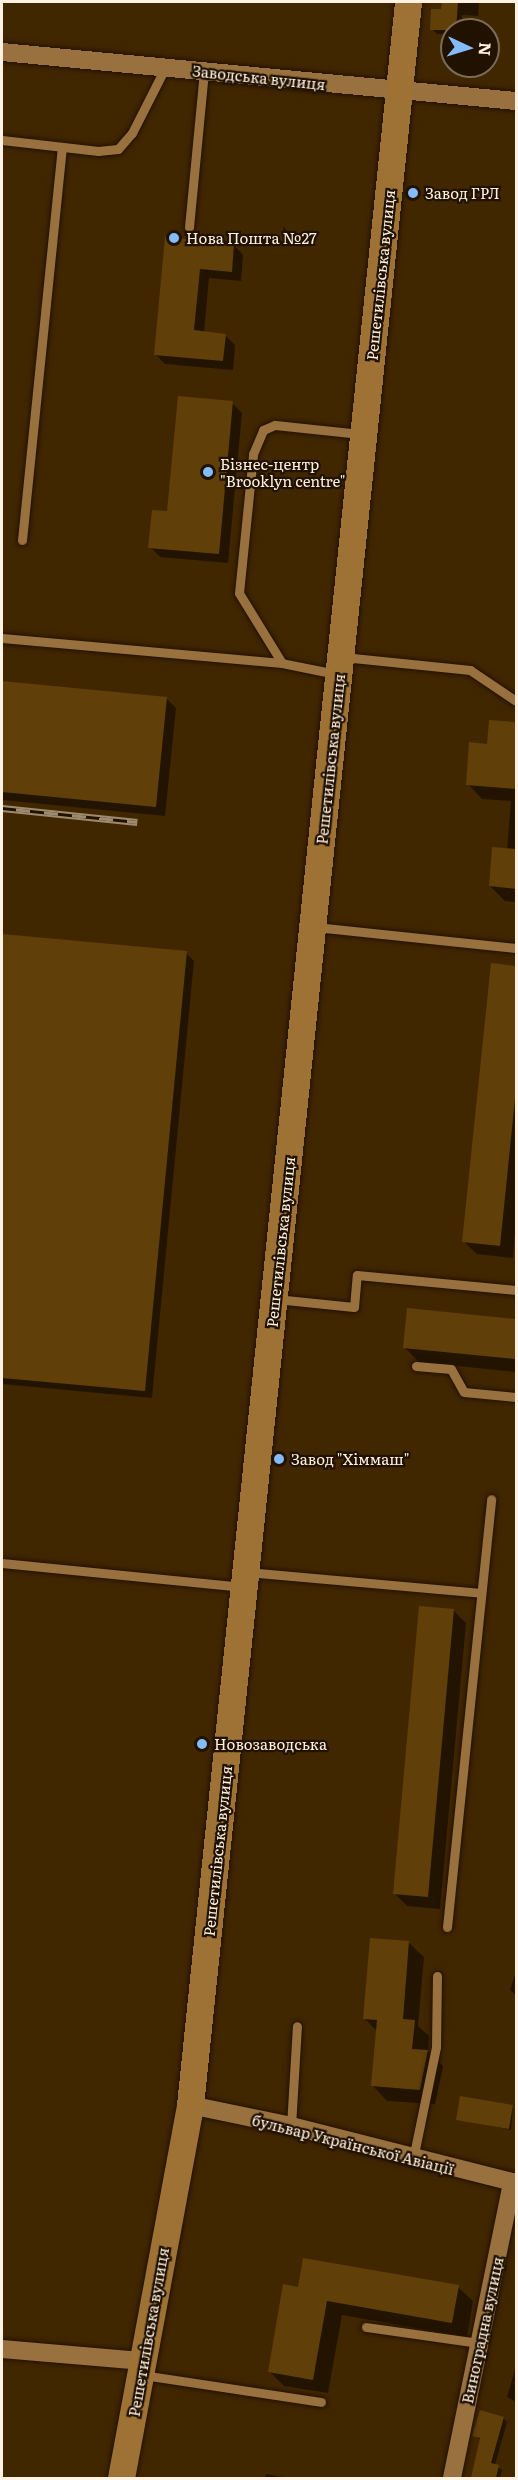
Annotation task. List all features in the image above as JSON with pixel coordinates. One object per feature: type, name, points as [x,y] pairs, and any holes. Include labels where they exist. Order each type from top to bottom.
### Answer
[{"type":"street","name":"Решетилівська вулиця","points":[[122,2478],[190,2105],[408,2]]},
{"type":"street","name":"Заводська вулиця","points":[[2,52],[516,101]]},
{"type":"street","name":"бульвар Української Авіації","points":[[190,2105],[291,2126],[514,2183]]},
{"type":"street","name":"Виноградна вулиця","points":[[452,2478],[478,2343],[514,2183]]},
{"type":"street","points":[[2,2349],[142,2368]]},
{"type":"lane","points":[[2,140],[98,151],[118,149],[132,133],[165,68]]},
{"type":"lane","points":[[189,227],[204,71]]},
{"type":"lane","points":[[22,540],[62,147]]},
{"type":"lane","points":[[282,663],[239,593],[257,439],[263,430],[275,425],[363,434]]},
{"type":"lane","points":[[2,638],[282,663],[470,670],[516,701]]},
{"type":"lane","points":[[312,926],[516,948]]},
{"type":"lane","points":[[274,1299],[354,1307],[357,1275],[516,1290]]},
{"type":"lane","points":[[416,1366],[451,1369],[464,1392],[516,1397]]},
{"type":"lane","points":[[447,1927],[480,1593],[492,1499]]},
{"type":"lane","points":[[2,1563],[480,1593]]},
{"type":"lane","points":[[413,2158],[436,2047],[436,1977]]},
{"type":"lane","points":[[291,2126],[297,2026]]},
{"type":"lane","points":[[366,2327],[478,2343]]},
{"type":"lane","points":[[142,2368],[321,2402]]},
{"type":"building","points":[[442,2],[458,2],[457,18],[440,18],[440,30],[430,30],[431,9],[441,9]]},
{"type":"building","points":[[165,237],[234,244],[232,272],[200,269],[194,330],[226,334],[223,361],[154,355]]},
{"type":"building","points":[[178,396],[233,401],[219,554],[148,548],[152,510],[167,511]]},
{"type":"building","points":[[2,681],[167,697],[156,807],[2,792]]},
{"type":"building","points":[[489,720],[516,722],[516,789],[466,785],[469,742],[487,744]]},
{"type":"building","points":[[492,847],[516,849],[516,889],[489,886]]},
{"type":"building","points":[[2,934],[187,951],[145,1391],[2,1378]]},
{"type":"building","points":[[491,963],[516,966],[516,1089],[500,1246],[462,1242]]},
{"type":"building","points":[[407,1308],[516,1319],[515,1359],[403,1348]]},
{"type":"building","points":[[419,1606],[454,1609],[428,1897],[393,1894]]},
{"type":"building","points":[[370,1938],[409,1941],[403,2019],[415,2020],[412,2049],[428,2050],[420,2090],[371,2086],[377,2020],[363,2019]]},
{"type":"building","points":[[460,2096],[513,2105],[509,2129],[456,2120]]},
{"type":"building","points":[[303,2258],[459,2285],[452,2323],[327,2301],[313,2380],[268,2372],[283,2284],[298,2287]]},
{"type":"building","points":[[480,2410],[504,2417],[491,2463],[499,2465],[496,2478],[471,2478],[480,2438],[472,2436]]},
{"type":"railway","points":[[2,808],[137,822]]},
{"type":"place","name":"Завод ГРЛ","points":[[413,193]]},
{"type":"place","name":"Нова Пошта №27","points":[[174,238]]},
{"type":"place","name":"Бізнес-центр \"Brooklyn centre\"","points":[[208,472]]},
{"type":"place","name":"Завод \"Хіммаш\"","points":[[279,1459]]},
{"type":"place","name":"Новозаводська","points":[[202,1744]]}]
